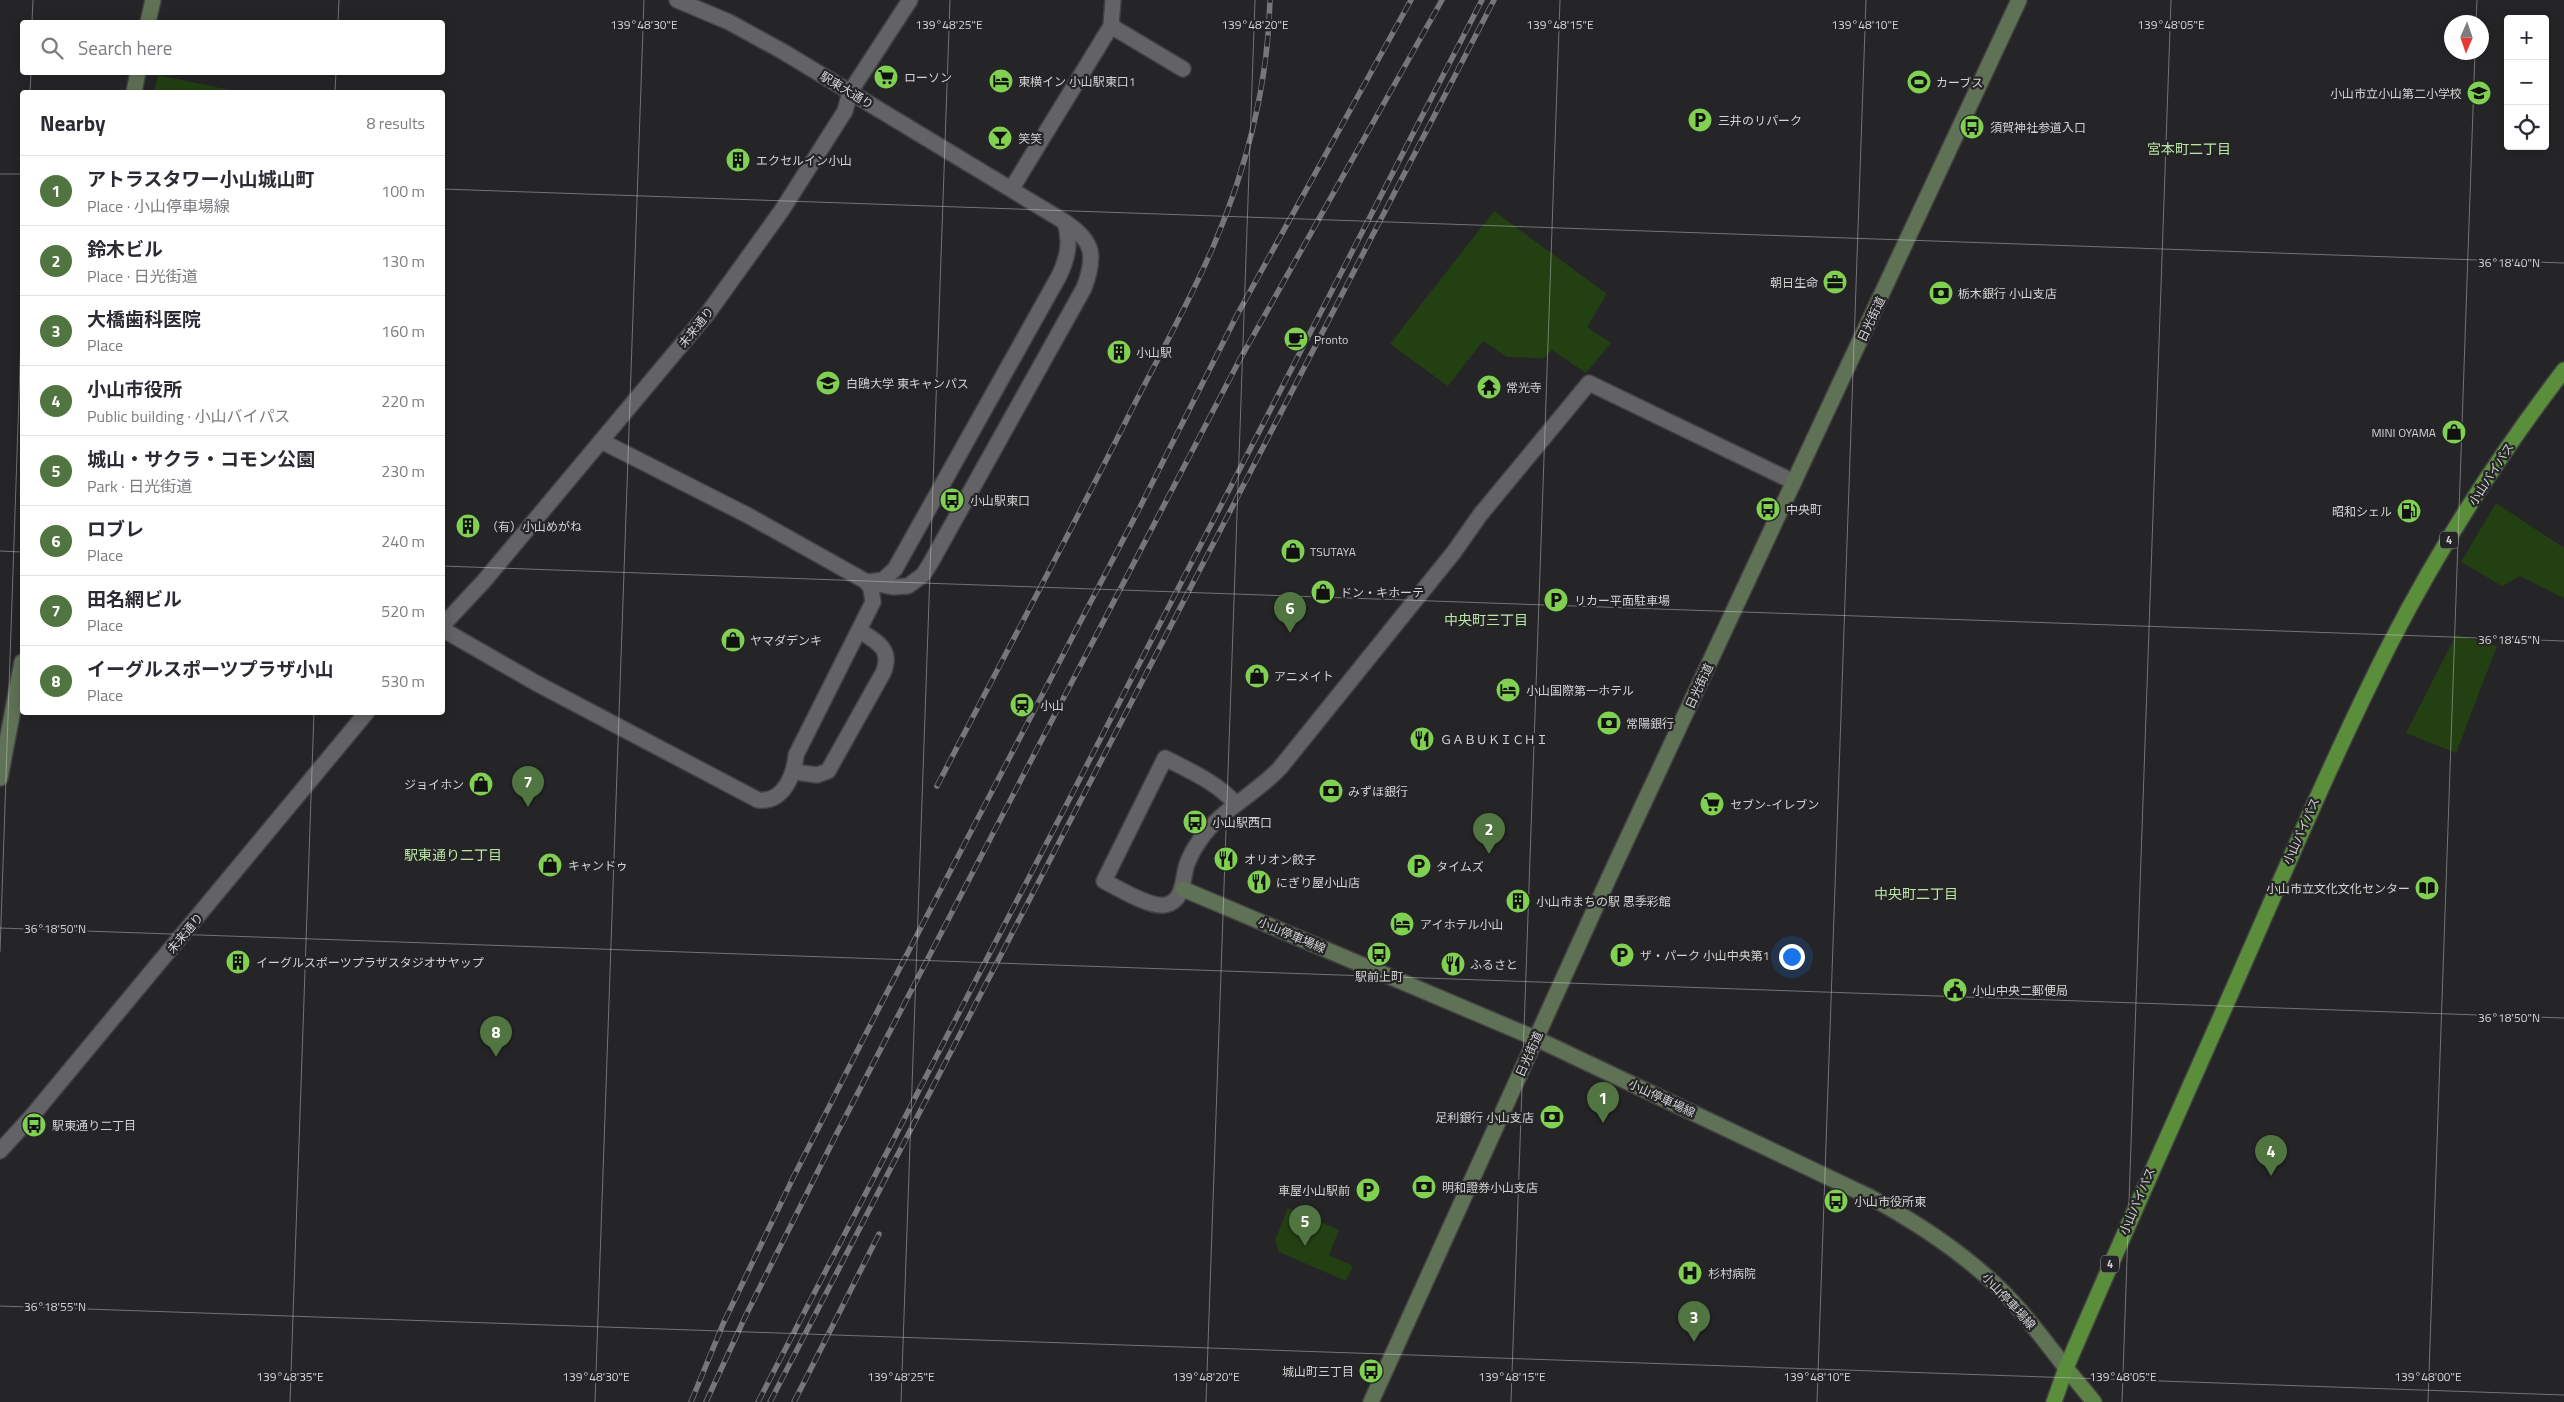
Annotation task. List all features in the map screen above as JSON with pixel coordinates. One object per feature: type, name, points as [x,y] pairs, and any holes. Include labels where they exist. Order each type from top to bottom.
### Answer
[{"type":"highway","name":"小山バイパス","points":[[2054,1402],[2066,1368],[2292,850],[2352,721],[2414,600],[2477,493],[2564,370]]},
{"type":"main road","points":[[148,20],[153,0]]},
{"type":"main road","name":"日光街道","points":[[1371,1402],[1612,871],[2019,0]]},
{"type":"main road","points":[[134,90],[137,75]]},
{"type":"main road","points":[[0,778],[20,673]]},
{"type":"main road","name":"小山停車場線","points":[[1183,889],[1537,1039],[1803,1163],[1907,1217],[1972,1264],[1998,1288],[2066,1368]]},
{"type":"main road","points":[[2066,1368],[2094,1402]]},
{"type":"street","name":"駅東大通り","points":[[677,0],[729,22],[1012,188],[1077,230],[1088,243],[1092,255],[1091,271],[1084,288],[923,575],[915,583],[900,587],[867,582]]},
{"type":"street","name":"未来通り","points":[[445,625],[603,442],[708,313],[777,218],[845,111],[850,92],[910,0]]},
{"type":"street","points":[[1012,188],[1111,26],[1113,0]]},
{"type":"street","points":[[1111,26],[1183,69]]},
{"type":"street","points":[[867,582],[883,580],[895,569],[1059,276],[1069,250],[1069,235],[1065,222]]},
{"type":"street","points":[[1235,803],[1226,793],[1202,777],[1165,758],[1104,881],[1159,905],[1170,903],[1183,889],[1187,865],[1201,838],[1235,803],[1268,781],[1280,768],[1448,560],[1480,515],[1589,383],[1794,482]]},
{"type":"street","points":[[445,630],[536,683],[758,800],[766,801],[779,795],[795,772],[796,755],[860,631],[872,602],[871,589],[867,582],[749,516],[603,442]]},
{"type":"street","points":[[795,772],[816,775],[828,771],[883,673],[887,658],[885,650],[879,642],[860,631]]},
{"type":"street","name":"未来通り","points":[[0,1151],[31,1117],[366,715]]},
{"type":"green space","points":[[158,75],[230,90],[154,90]]},
{"type":"green space","points":[[1494,211],[1607,294],[1587,327],[1611,343],[1586,373],[1552,350],[1544,358],[1507,357],[1483,341],[1448,386],[1390,344]]},
{"type":"green space","points":[[2496,503],[2564,548],[2564,598],[2520,576],[2502,586],[2461,562]]},
{"type":"green space","points":[[2456,635],[2497,646],[2456,753],[2406,733]]},
{"type":"green space","points":[[1288,1208],[1339,1230],[1329,1255],[1353,1266],[1346,1281],[1279,1252],[1275,1240]]},
{"type":"railway","points":[[937,786],[1181,315],[1213,247],[1236,188],[1253,126],[1265,63],[1270,0]]},
{"type":"railway","points":[[691,1402],[723,1324],[793,1178],[880,1006],[1137,513],[1237,315],[1411,0]]},
{"type":"railway","points":[[706,1402],[746,1315],[837,1133],[1239,361],[1442,0]]},
{"type":"railway","points":[[758,1402],[1482,0]]},
{"type":"railway","points":[[770,1402],[1494,0]]},
{"type":"railway","points":[[794,1402],[879,1234]]},
{"type":"place","name":"ローソン","points":[[886,77]]},
{"type":"place","name":"東横イン 小山駅東口1","points":[[1001,81]]},
{"type":"place","name":"カーブス","points":[[1919,82]]},
{"type":"place","name":"小山市立小山第二小学校","points":[[2479,93]]},
{"type":"place","name":"三井のリパーク","points":[[1700,120]]},
{"type":"place","name":"須賀神社参道入口","points":[[1972,127]]},
{"type":"place","name":"笑笑","points":[[1000,138]]},
{"type":"place","name":"エクセルイン小山","points":[[738,160]]},
{"type":"place","name":"朝日生命","points":[[1835,282]]},
{"type":"place","name":"栃木銀行 小山支店","points":[[1941,293]]},
{"type":"place","name":"Pronto","points":[[1296,339]]},
{"type":"place","name":"小山駅","points":[[1119,352]]},
{"type":"place","name":"白鴎大学 東キャンパス","points":[[828,383]]},
{"type":"place","name":"常光寺","points":[[1489,387]]},
{"type":"place","name":"MINI OYAMA","points":[[2454,432]]},
{"type":"place","name":"小山駅東口","points":[[952,500]]},
{"type":"place","name":"中央町","points":[[1768,509]]},
{"type":"place","name":"昭和シェル","points":[[2409,511]]},
{"type":"place","name":"（有）小山めがね","points":[[468,526]]},
{"type":"place","name":"TSUTAYA","points":[[1293,551]]},
{"type":"place","name":"ドン・キホーテ","points":[[1323,592]]},
{"type":"place","name":"リカー平面駐車場","points":[[1556,600]]},
{"type":"place","name":"ロブレ","points":[[1290,633]]},
{"type":"place","name":"ヤマダデンキ","points":[[733,640]]},
{"type":"place","name":"アニメイト","points":[[1257,676]]},
{"type":"place","name":"小山国際第一ホテル","points":[[1508,690]]},
{"type":"place","name":"小山","points":[[1022,705]]},
{"type":"place","name":"常陽銀行","points":[[1609,723]]},
{"type":"place","name":"ＧＡＢＵＫＩＣＨＩ","points":[[1422,739]]},
{"type":"place","name":"ジョイホン","points":[[481,784]]},
{"type":"place","name":"みずほ銀行","points":[[1331,791]]},
{"type":"place","name":"セブン-イレブン","points":[[1712,804]]},
{"type":"place","name":"田名網ビル","points":[[528,807]]},
{"type":"place","name":"小山駅西口","points":[[1195,822]]},
{"type":"place","name":"鈴木ビル","points":[[1489,854]]},
{"type":"place","name":"オリオン餃子","points":[[1226,859]]},
{"type":"place","name":"キャンドゥ","points":[[550,865]]},
{"type":"place","name":"タイムズ","points":[[1419,866]]},
{"type":"place","name":"にぎり屋小山店","points":[[1259,882]]},
{"type":"place","name":"小山市立文化文化センター","points":[[2427,888]]},
{"type":"place","name":"小山市まちの駅 思季彩館","points":[[1518,901]]},
{"type":"place","name":"アイホテル小山","points":[[1402,924]]},
{"type":"place","name":"駅前上町","points":[[1379,954]]},
{"type":"place","name":"ザ・パーク 小山中央第1","points":[[1622,955]]},
{"type":"place","name":"イーグルスポーツプラザスタジオサヤップ","points":[[238,962]]},
{"type":"place","name":"ふるさと","points":[[1453,964]]},
{"type":"place","name":"小山中央二郵便局","points":[[1955,990]]},
{"type":"place","name":"イーグルスポーツプラザ小山","points":[[496,1057]]},
{"type":"place","name":"足利銀行 小山支店","points":[[1552,1117]]},
{"type":"place","name":"アトラスタワー小山城山町","points":[[1603,1123]]},
{"type":"place","name":"駅東通り二丁目","points":[[34,1125]]},
{"type":"place","name":"小山市役所","points":[[2271,1176]]},
{"type":"place","name":"明和證券小山支店","points":[[1424,1187]]},
{"type":"place","name":"車屋小山駅前","points":[[1368,1190]]},
{"type":"place","name":"小山市役所東","points":[[1836,1201]]},
{"type":"place","name":"城山・サクラ・コモン公園","points":[[1305,1246]]},
{"type":"place","name":"杉村病院","points":[[1690,1273]]},
{"type":"place","name":"大橋歯科医院","points":[[1694,1342]]},
{"type":"place","name":"城山町三丁目","points":[[1371,1371]]},
{"type":"district","name":"宮本町二丁目","points":[[2189,148]]},
{"type":"district","name":"中央町三丁目","points":[[1486,619]]},
{"type":"district","name":"駅東通り二丁目","points":[[453,854]]},
{"type":"district","name":"中央町二丁目","points":[[1916,893]]}]
